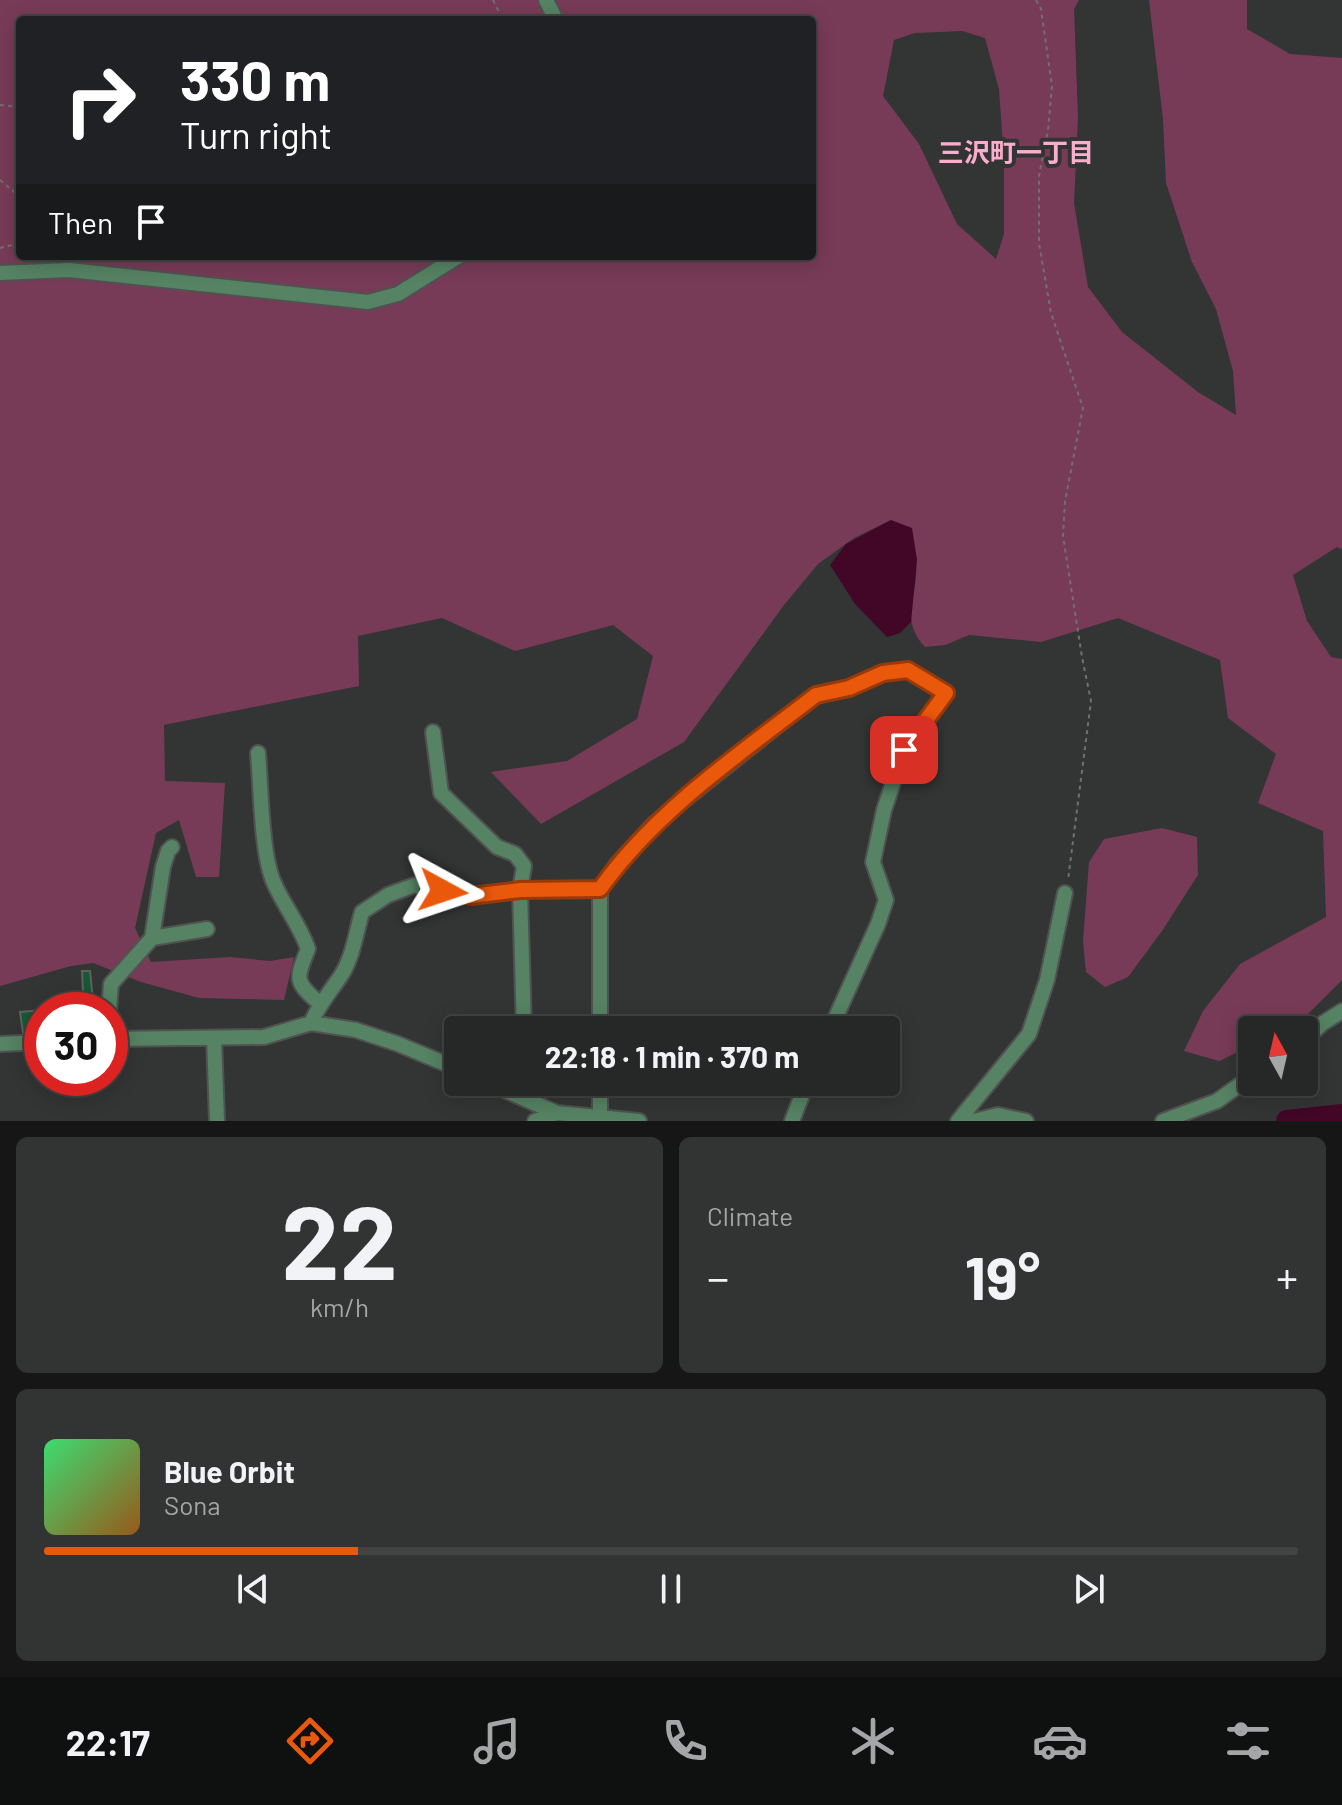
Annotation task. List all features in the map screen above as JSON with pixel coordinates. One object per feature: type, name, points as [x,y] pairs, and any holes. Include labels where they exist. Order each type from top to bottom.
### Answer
[{"type":"street","points":[[0,273],[69,270],[368,302],[398,294],[453,260]]},
{"type":"street","points":[[600,1016],[600,889],[617,864],[654,824],[816,695],[849,688],[883,673],[908,670],[946,693],[904,750],[884,810],[873,862],[886,900],[836,1016]]},
{"type":"street","points":[[433,732],[441,793],[497,847],[515,854],[524,866],[520,890],[524,1016]]},
{"type":"street","points":[[258,753],[268,861],[273,881],[297,921],[308,949],[298,978],[300,986],[319,1003]]},
{"type":"street","points":[[110,992],[111,984],[152,938],[163,867],[172,847]]},
{"type":"street","points":[[311,1023],[319,1003],[343,973],[362,912],[388,895],[415,885],[471,896],[520,890],[600,889]]},
{"type":"street","points":[[958,1121],[1029,1034],[1047,980],[1065,893]]},
{"type":"street","points":[[152,938],[207,929]]},
{"type":"street","points":[[1318,1027],[1342,1011]]},
{"type":"street","points":[[128,1039],[264,1037],[311,1023],[356,1030],[444,1063]]},
{"type":"street","points":[[214,1038],[217,1121]]},
{"type":"street","points":[[0,1044],[24,1043]]},
{"type":"street","points":[[1163,1121],[1217,1101],[1238,1086]]},
{"type":"street","points":[[528,1096],[557,1113]]},
{"type":"street","points":[[600,1096],[600,1115]]},
{"type":"street","points":[[792,1121],[802,1096]]},
{"type":"street","points":[[535,1121],[557,1113],[639,1121]]},
{"type":"street","points":[[974,1121],[998,1115],[1026,1121]]},
{"type":"path","points":[[1036,0],[1041,9],[1052,86],[1039,176],[1039,243],[1051,313],[1083,408],[1065,501],[1063,536],[1091,701],[1065,893]]},
{"type":"path","points":[[0,180],[16,194]]},
{"type":"shaded area","points":[[0,0],[1079,0],[1074,9],[1078,118],[1074,203],[1088,287],[1122,332],[1198,392],[1236,415],[1233,371],[1216,309],[1192,262],[1166,183],[1163,119],[1149,0],[1247,0],[1247,29],[1290,54],[1342,58],[1342,549],[1337,547],[1293,575],[1307,621],[1331,657],[1342,659],[1342,980],[1306,1016],[1238,1016],[1238,1052],[1219,1061],[1184,1051],[1203,1011],[1240,964],[1326,917],[1323,831],[1258,803],[1276,754],[1228,718],[1220,660],[1118,618],[1041,642],[969,635],[945,645],[925,647],[917,636],[911,617],[915,558],[891,520],[854,538],[818,564],[784,605],[684,742],[541,824],[491,772],[567,761],[637,719],[653,656],[613,625],[515,651],[442,618],[358,636],[359,686],[164,725],[165,781],[225,783],[219,877],[196,877],[179,820],[156,833],[135,928],[151,962],[230,957],[270,961],[294,957],[284,1000],[199,998],[141,982],[93,963],[0,986]],"holes":[[[962,31],[985,38],[999,89],[1004,160],[1004,234],[996,259],[957,224],[919,144],[883,96],[894,40],[915,33]]]},
{"type":"shaded area","points":[[891,520],[912,528],[917,560],[911,622],[900,633],[887,637],[855,604],[830,565],[846,544]]},
{"type":"shaded area","points":[[1162,828],[1197,837],[1198,875],[1128,977],[1105,987],[1086,972],[1083,941],[1089,862],[1104,839]]},
{"type":"building","points":[[82,971],[90,971],[92,992],[83,992]]},
{"type":"building","points":[[20,1012],[24,1012],[24,1033],[23,1033]]},
{"type":"waterway","points":[[1287,1121],[1342,1115]]},
{"type":"district","name":"三沢町一丁目","points":[[1016,153]]},
{"type":"route","points":[[443,891],[471,896],[520,890],[600,889],[617,864],[654,824],[816,695],[849,688],[883,673],[908,670],[946,693],[904,750]]}]
